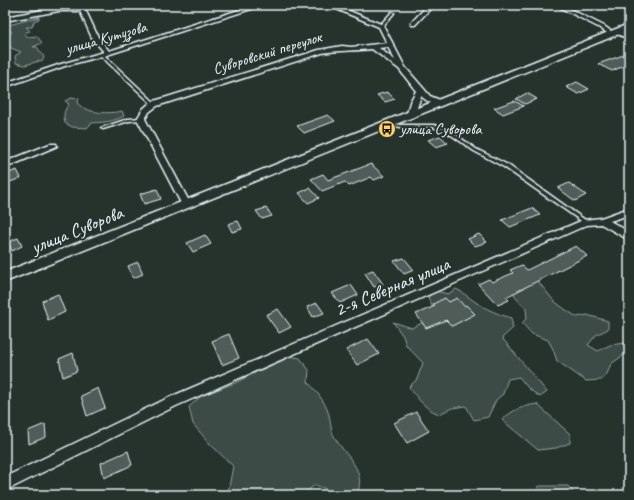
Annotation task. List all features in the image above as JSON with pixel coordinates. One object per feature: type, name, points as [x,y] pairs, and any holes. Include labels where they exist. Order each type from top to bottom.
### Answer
[{"type":"street","name":"улица Кутузова","points":[[5,85],[63,64],[108,53],[261,5]]},
{"type":"street","points":[[330,5],[381,26],[402,68],[427,98],[439,103]]},
{"type":"street","points":[[413,24],[427,9],[434,5]]},
{"type":"street","points":[[558,5],[615,33],[629,37]]},
{"type":"street","points":[[5,19],[59,9],[83,7],[95,38],[108,53]]},
{"type":"street","name":"улица Суворова","points":[[5,277],[629,27]]},
{"type":"street","name":"Суворовский переулок","points":[[154,104],[321,51],[390,45]]},
{"type":"street","points":[[372,46],[402,68]]},
{"type":"street","points":[[411,114],[414,102],[420,91]]},
{"type":"street","points":[[154,104],[146,111],[141,119],[150,138],[177,183],[186,205]]},
{"type":"street","points":[[5,165],[53,146]]},
{"type":"street","name":"2-я Северная улица","points":[[5,484],[172,402],[586,222],[602,221],[629,211]]},
{"type":"street","points":[[602,221],[629,236]]},
{"type":"lane","points":[[381,26],[393,13]]},
{"type":"lane","points":[[108,53],[103,56],[154,104]]},
{"type":"lane","points":[[104,128],[128,120],[141,119]]},
{"type":"lane","points":[[388,124],[402,126],[434,126],[451,133],[475,150],[506,166],[586,222]]},
{"type":"shaded area","points":[[39,17],[39,19],[34,21],[32,27],[26,27],[30,31],[24,33],[28,37],[37,36],[42,43],[33,47],[37,47],[44,57],[43,60],[25,65],[16,63],[15,56],[21,52],[11,48],[5,39],[12,32],[5,26]]},
{"type":"shaded area","points":[[71,98],[79,99],[77,103],[92,111],[111,113],[122,111],[124,116],[112,121],[92,123],[87,128],[72,127],[65,123],[64,118],[64,113],[69,104],[65,101]]},
{"type":"shaded area","points":[[507,277],[536,279],[554,301],[577,317],[587,315],[608,321],[608,329],[596,335],[588,345],[598,351],[610,345],[625,343],[628,352],[611,364],[606,376],[601,380],[586,381],[557,361],[548,340],[532,334],[522,323],[527,318],[526,309],[516,298]]},
{"type":"shaded area","points":[[456,289],[496,313],[511,318],[513,328],[502,338],[547,392],[540,397],[529,389],[519,377],[508,379],[503,394],[496,400],[488,417],[474,420],[466,406],[452,408],[439,414],[426,406],[419,399],[409,387],[417,379],[423,363],[406,345],[403,336],[393,322],[412,328],[429,321],[436,316],[428,297],[436,291],[448,294]]},
{"type":"shaded area","points":[[290,356],[300,358],[309,370],[308,382],[317,392],[326,408],[334,436],[357,470],[359,486],[357,495],[342,495],[315,485],[306,492],[305,495],[229,495],[228,492],[233,466],[210,444],[193,424],[189,407],[201,396],[235,383]]},
{"type":"shaded area","points":[[537,404],[570,434],[570,443],[556,448],[538,450],[502,420],[518,409]]},
{"type":"shaded area","points":[[538,486],[568,486],[575,495],[536,495]]},
{"type":"building","points":[[629,53],[629,64],[612,71],[598,64]]},
{"type":"building","points":[[577,82],[589,89],[578,94],[566,87]]},
{"type":"building","points":[[387,92],[395,99],[385,102],[377,95]]},
{"type":"building","points":[[527,93],[537,99],[525,104],[516,99]]},
{"type":"building","points":[[514,101],[524,106],[503,114],[494,108]]},
{"type":"building","points":[[328,115],[335,121],[304,133],[297,126]]},
{"type":"building","points":[[440,136],[448,143],[436,147],[428,140]]},
{"type":"building","points":[[371,164],[384,176],[374,180],[371,177],[349,186],[345,182],[322,191],[311,179],[323,174],[328,180]]},
{"type":"building","points":[[17,170],[21,178],[10,182],[6,174]]},
{"type":"building","points":[[569,183],[586,195],[575,201],[558,188]]},
{"type":"building","points":[[310,188],[319,198],[308,203],[299,193]]},
{"type":"building","points":[[157,189],[161,199],[144,204],[140,194]]},
{"type":"building","points":[[266,208],[272,216],[262,219],[256,211]]},
{"type":"building","points":[[532,208],[540,215],[510,227],[502,220]]},
{"type":"building","points":[[238,221],[242,229],[232,232],[228,224]]},
{"type":"building","points":[[479,234],[487,242],[475,246],[468,239]]},
{"type":"building","points":[[205,235],[211,244],[193,252],[187,243]]},
{"type":"building","points":[[18,238],[22,246],[12,251],[8,242]]},
{"type":"building","points":[[576,246],[587,256],[506,297],[509,300],[498,305],[478,284],[489,279],[492,282],[513,273],[510,270],[522,265],[527,270]]},
{"type":"building","points":[[404,258],[414,270],[404,274],[394,261]]},
{"type":"building","points":[[138,262],[143,274],[133,278],[128,266]]},
{"type":"building","points":[[373,270],[383,284],[374,287],[365,273]]},
{"type":"building","points":[[351,285],[358,295],[340,303],[332,293]]},
{"type":"building","points":[[58,294],[65,312],[48,320],[42,301]]},
{"type":"building","points":[[445,298],[449,302],[457,298],[464,306],[466,305],[475,314],[452,326],[446,320],[426,328],[416,314],[435,306],[433,304]]},
{"type":"building","points":[[317,303],[324,313],[313,317],[307,307]]},
{"type":"building","points":[[278,309],[291,327],[279,333],[266,315]]},
{"type":"building","points":[[229,334],[239,358],[222,365],[212,341]]},
{"type":"building","points":[[368,339],[379,354],[357,365],[346,350]]},
{"type":"building","points":[[73,353],[77,371],[63,377],[59,359]]},
{"type":"building","points":[[98,388],[105,408],[87,416],[81,396]]},
{"type":"building","points":[[416,412],[429,431],[407,443],[394,423]]},
{"type":"building","points":[[45,424],[46,437],[29,444],[28,431]]},
{"type":"building","points":[[128,451],[132,465],[104,478],[101,463]]},
{"type":"place","name":"улица Суворова","points":[[387,129]]}]
